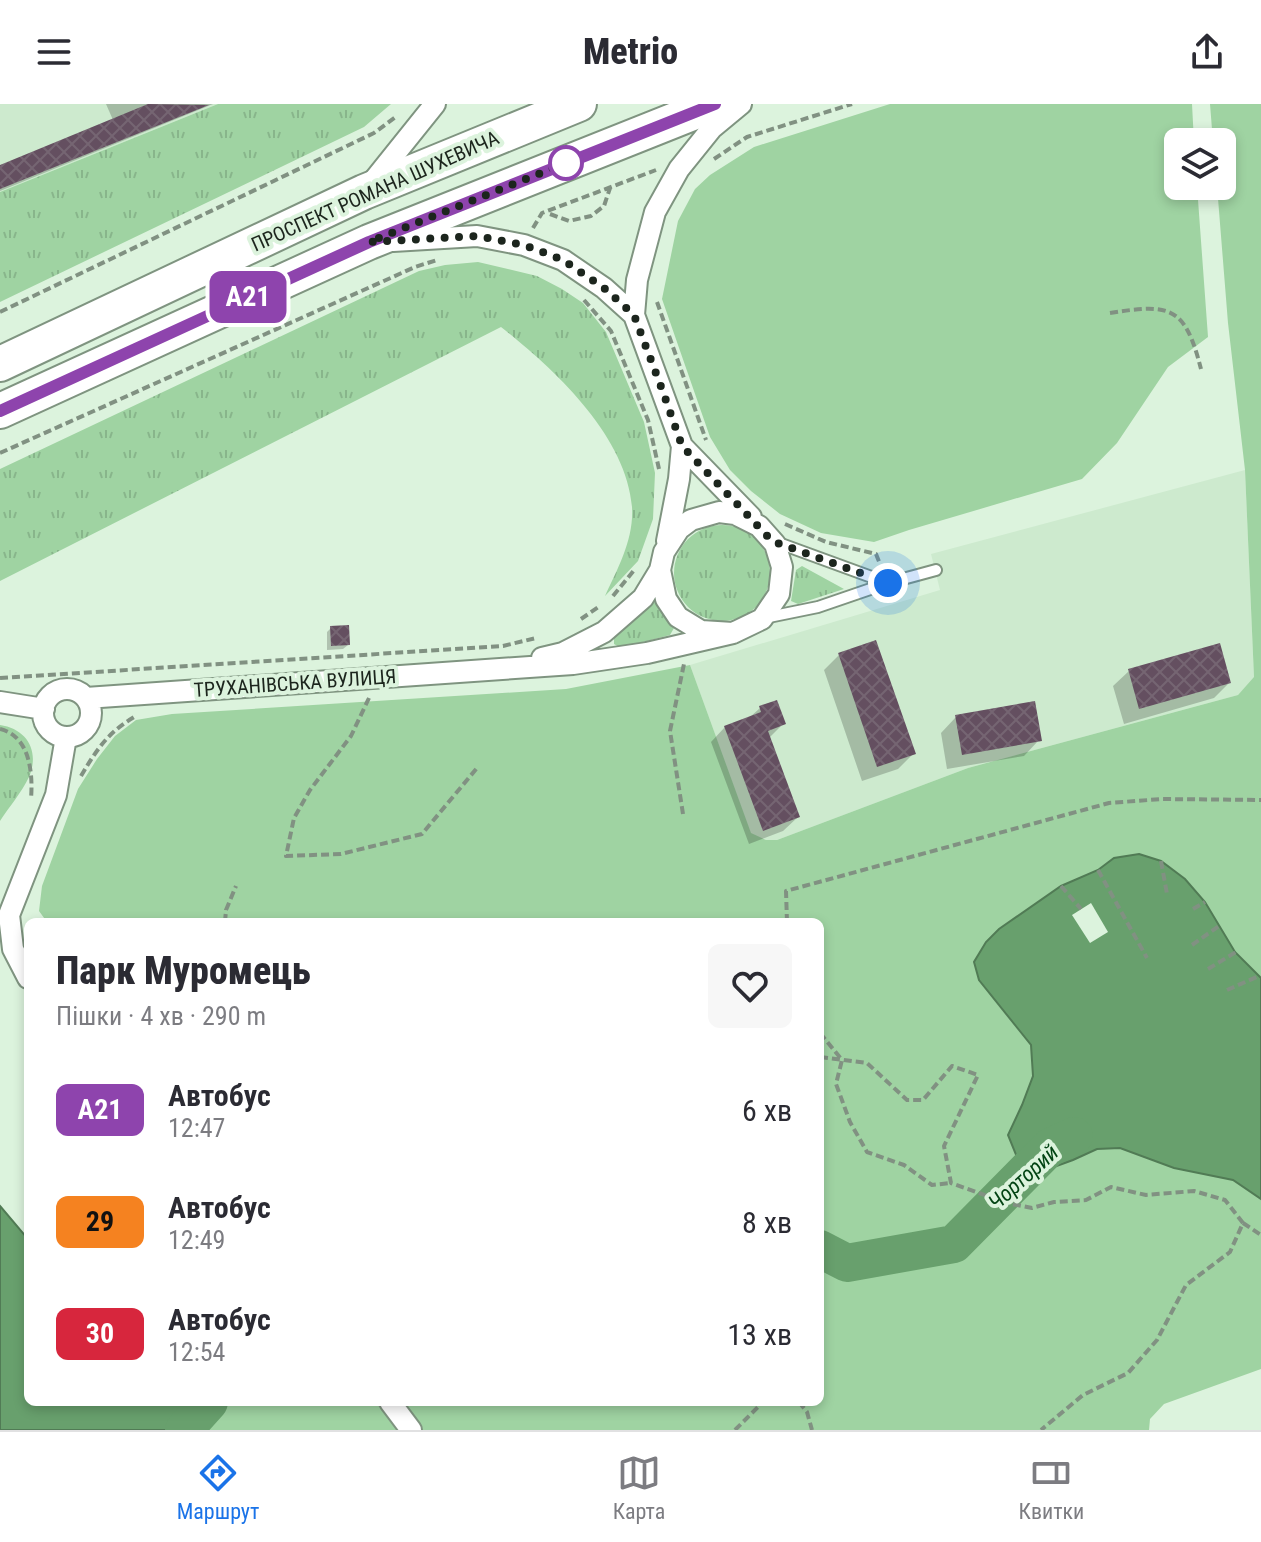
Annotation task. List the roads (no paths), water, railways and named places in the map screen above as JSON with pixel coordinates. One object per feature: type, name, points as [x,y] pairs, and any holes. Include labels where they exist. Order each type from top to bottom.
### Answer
[{"type":"main road","name":"ПРОСПЕКТ РОМАНА ШУХЕВИЧА","points":[[0,364],[364,192],[579,104]]},
{"type":"main road","points":[[0,411],[369,242],[715,104]]},
{"type":"street","points":[[364,192],[435,104]]},
{"type":"street","name":"ТРУХАНІВСЬКА ВУЛИЦЯ","points":[[741,104],[712,128],[679,169],[666,174],[637,280],[634,315],[682,446],[721,489],[770,529]]},
{"type":"street","name":"ТРУХАНІВСЬКА ВУЛИЦЯ","points":[[369,242],[477,236],[524,245],[563,260],[604,288],[634,315]]},
{"type":"street","name":"ТРУХАНІВСЬКА ВУЛИЦЯ","points":[[505,669],[563,653],[604,632],[643,598],[679,479],[682,446]]},
{"type":"street","points":[[719,512],[735,514],[770,529],[782,567],[779,594],[762,619],[733,633],[701,631],[678,617],[666,599],[655,561],[679,529],[691,520],[719,512]]},
{"type":"street","name":"ТРУХАНІВСЬКА ВУЛИЦЯ","points":[[86,698],[573,664],[647,653],[733,633]]},
{"type":"street","points":[[61,690],[75,691],[86,698],[91,711],[89,724],[79,734],[66,737],[49,728],[44,709],[50,697],[61,690]]},
{"type":"street","points":[[0,702],[44,709]]},
{"type":"street","points":[[24,970],[13,949],[9,915],[56,795],[66,737]]},
{"type":"street","points":[[393,1406],[411,1430]]},
{"type":"lane","points":[[770,529],[888,583]]},
{"type":"lane","points":[[762,619],[818,607],[936,570]]},
{"type":"waterway","name":"Чорторий","points":[[824,1251],[847,1263],[954,1244],[1049,1148],[1074,1136]]},
{"type":"waterway","name":"Чорторий","points":[[184,1430],[205,1406]]}]
